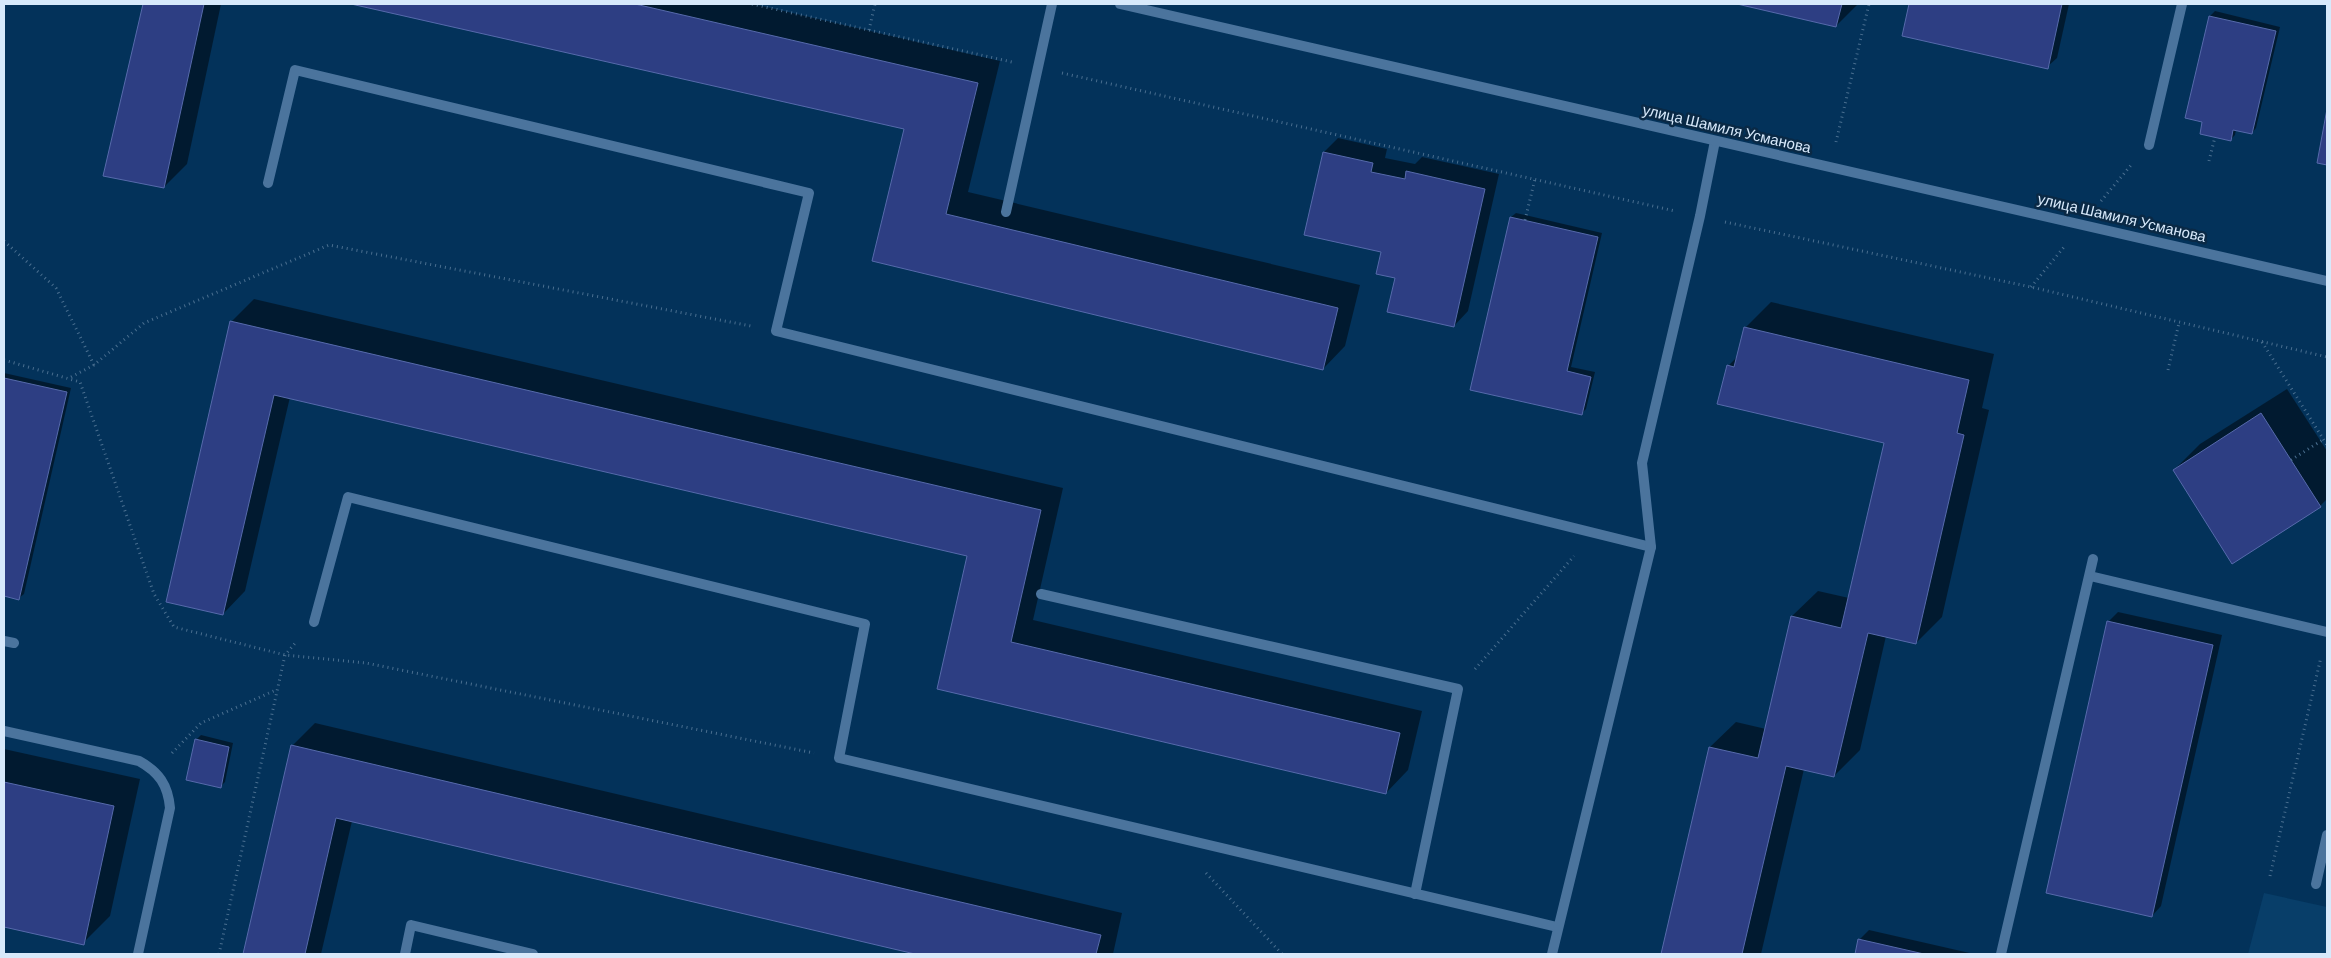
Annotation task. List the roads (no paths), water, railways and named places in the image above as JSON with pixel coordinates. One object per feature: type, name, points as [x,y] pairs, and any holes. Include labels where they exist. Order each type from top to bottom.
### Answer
[{"type":"street","points":[[1006,212],[1052,4]]},
{"type":"street","name":"улица Шамиля Усманова","points":[[1120,4],[1715,141],[2083,223],[2327,281]]},
{"type":"street","points":[[2148,145],[2182,4]]},
{"type":"street","points":[[268,183],[295,70],[809,193],[776,331],[1651,546]]},
{"type":"street","points":[[1552,954],[1557,927],[1651,546],[1642,463],[1700,216],[1715,141]]},
{"type":"street","points":[[314,622],[348,497],[865,624],[839,758],[1557,927]]},
{"type":"street","points":[[2001,954],[2094,559]]},
{"type":"street","points":[[2090,576],[2327,632]]},
{"type":"street","points":[[1041,594],[1458,689],[1415,894]]},
{"type":"street","points":[[4,731],[139,761],[155,771],[166,786],[170,808],[138,954]]},
{"type":"street","points":[[2316,884],[2327,835]]},
{"type":"street","points":[[405,954],[411,925],[533,954]]}]
